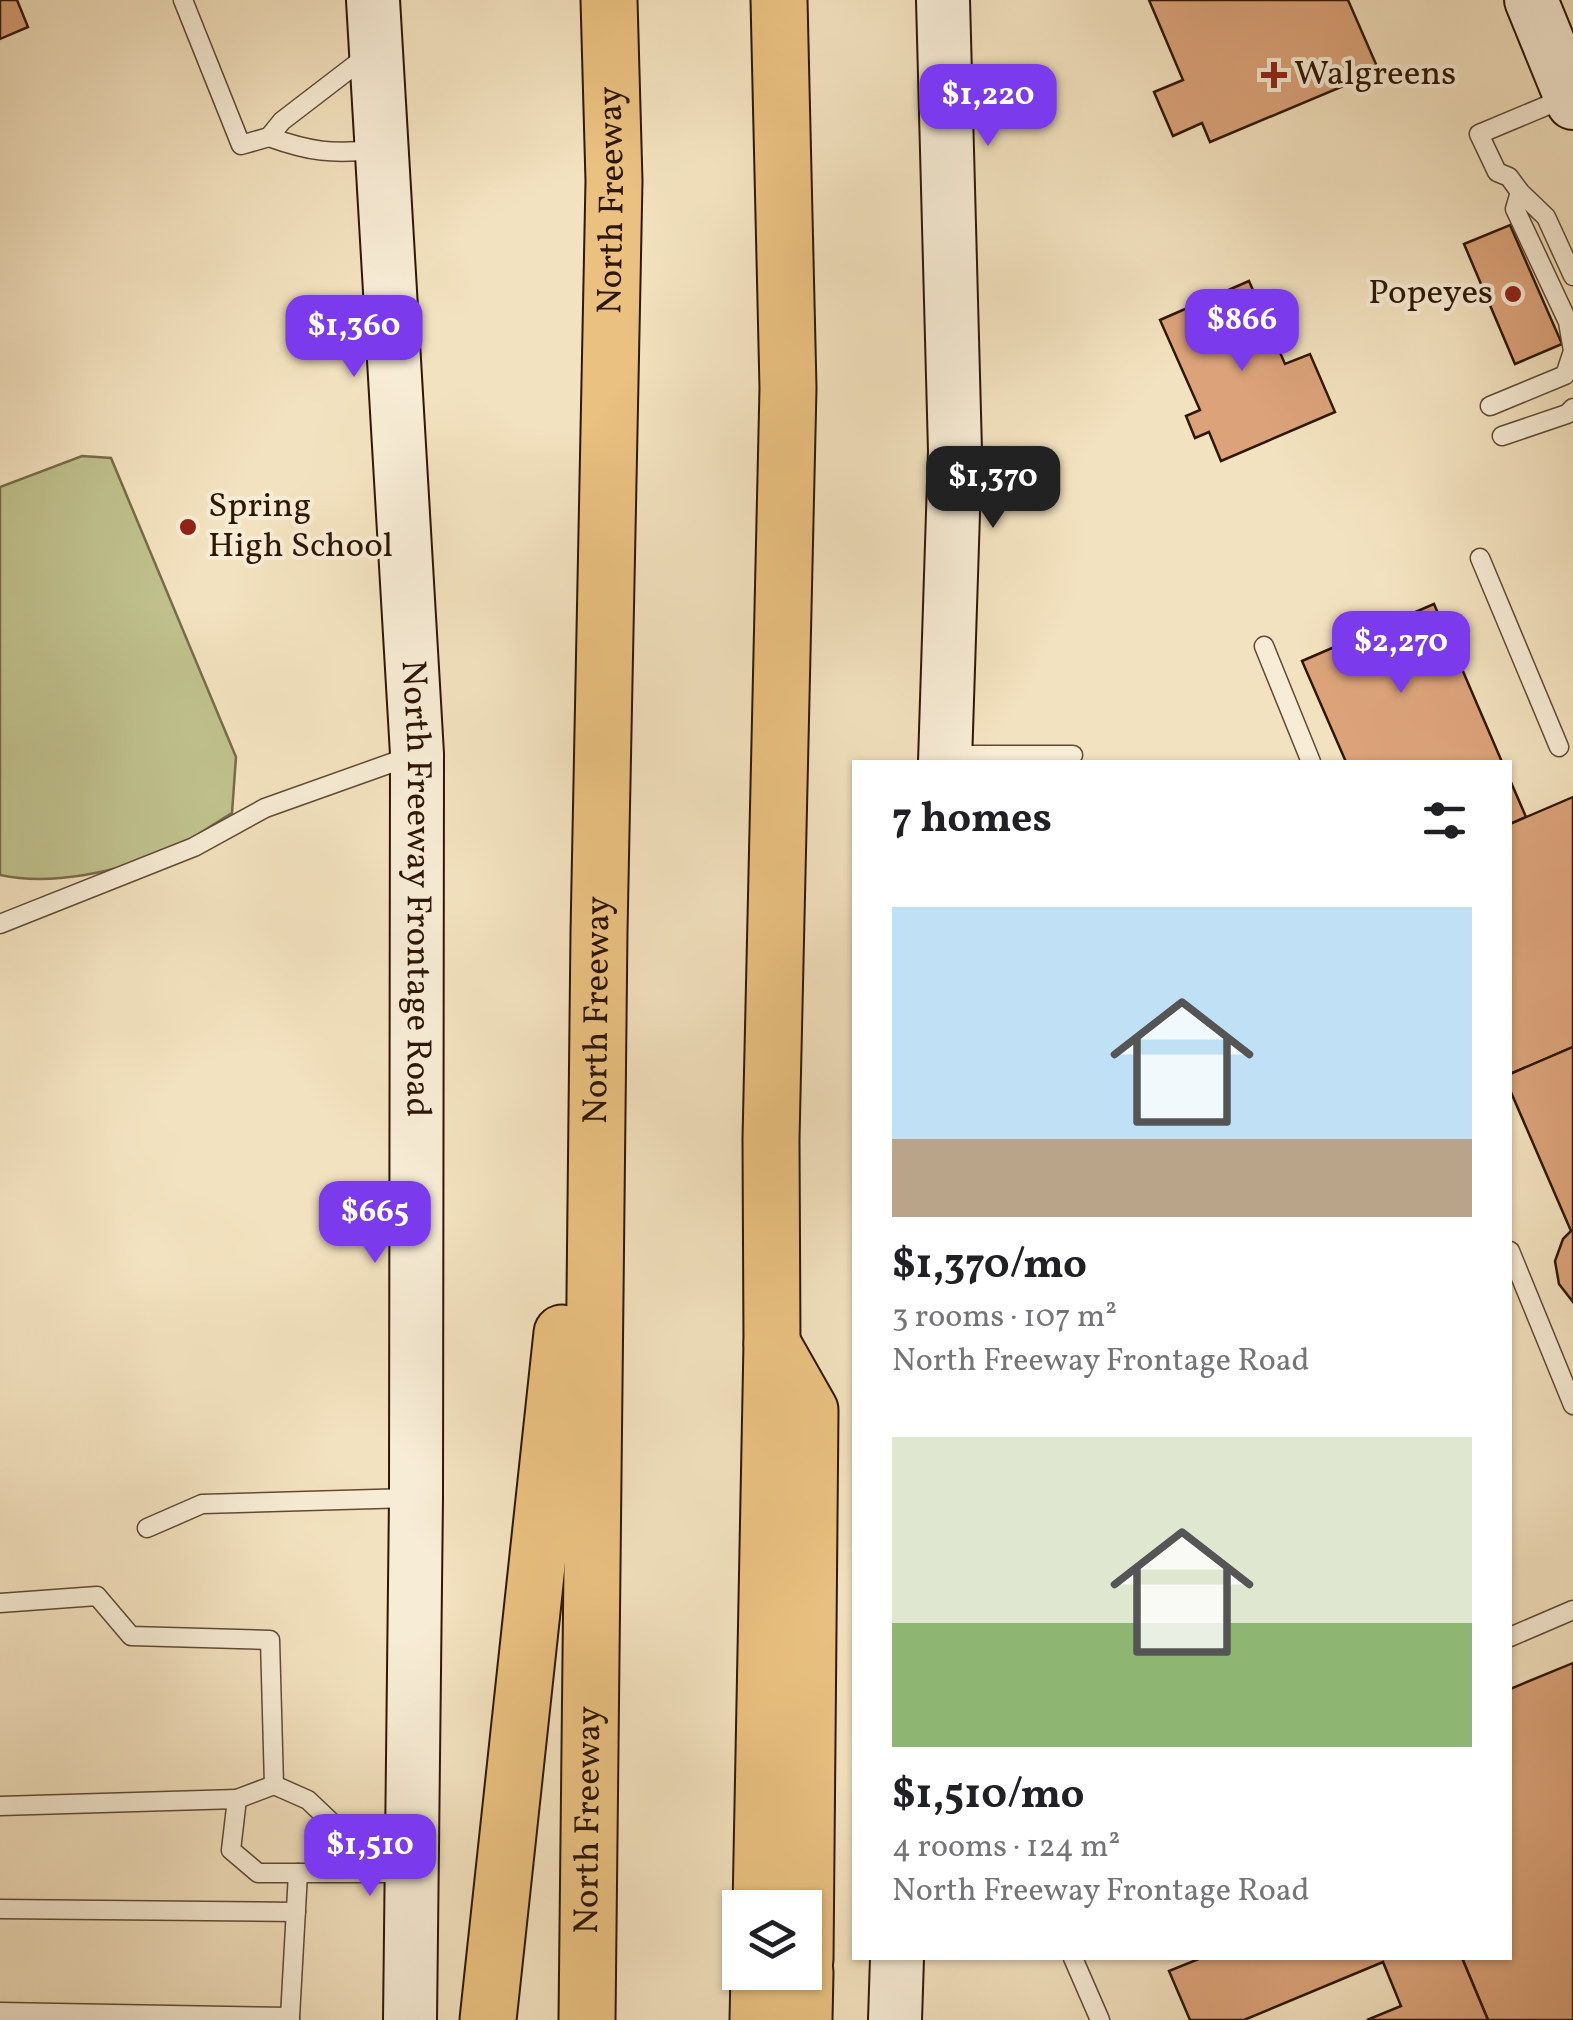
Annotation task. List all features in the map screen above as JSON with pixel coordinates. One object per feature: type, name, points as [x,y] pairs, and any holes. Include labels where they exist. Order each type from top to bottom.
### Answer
[{"type":"highway","name":"North Freeway","points":[[587,2020],[598,932],[614,181],[609,0]]},
{"type":"highway","points":[[760,1890],[772,1342],[771,1138],[788,388],[779,0]]},
{"type":"highway","points":[[488,2020],[564,1316],[598,932]]},
{"type":"highway","points":[[772,1342],[810,1410],[806,1890]]},
{"type":"highway","points":[[758,2020],[759,1990]]},
{"type":"highway","points":[[804,2020],[805,1990]]},
{"type":"main road","points":[[943,0],[955,451],[945,759]]},
{"type":"main road","points":[[1531,0],[1572,100]]},
{"type":"main road","name":"North Freeway Frontage Road","points":[[374,24],[416,754],[416,1498],[410,2020]]},
{"type":"main road","points":[[894,2020],[897,1960]]},
{"type":"lane","points":[[184,0],[241,145],[268,137],[374,24]]},
{"type":"lane","points":[[1572,100],[1479,134],[1496,172],[1509,177],[1546,217],[1573,276]]},
{"type":"lane","points":[[268,137],[334,154],[382,149]]},
{"type":"lane","points":[[1490,406],[1564,375],[1573,351],[1568,322],[1515,209],[1520,192]]},
{"type":"lane","points":[[1502,436],[1567,414],[1573,408]]},
{"type":"lane","points":[[1480,558],[1559,747]]},
{"type":"lane","points":[[1264,646],[1310,760]]},
{"type":"lane","points":[[0,924],[194,847],[265,808],[416,754]]},
{"type":"lane","points":[[945,759],[1073,755]]},
{"type":"lane","points":[[1512,1256],[1573,1405]]},
{"type":"lane","points":[[147,1528],[202,1504],[416,1498]]},
{"type":"lane","points":[[0,1603],[97,1596],[131,1636],[270,1640],[274,1785]]},
{"type":"lane","points":[[1512,1636],[1573,1610]]},
{"type":"lane","points":[[0,1806],[238,1799],[274,1785],[308,1800],[350,1840],[412,1857]]},
{"type":"lane","points":[[238,1799],[231,1850],[258,1873],[298,1873],[412,1857]]},
{"type":"lane","points":[[0,2012],[290,2018],[298,1873]]},
{"type":"lane","points":[[0,1909],[296,1912]]},
{"type":"lane","points":[[1074,1960],[1100,2020]]},
{"type":"green space","points":[[82,456],[111,458],[236,757],[232,813],[173,849],[125,866],[62,878],[0,875],[0,487]]},
{"type":"building","points":[[0,0],[17,0],[28,27],[0,39]]},
{"type":"building","name":"Walgreens","points":[[1149,0],[1348,0],[1379,71],[1210,142],[1202,123],[1173,136],[1154,92],[1183,80]]},
{"type":"building","name":"Popeyes","points":[[1510,225],[1562,344],[1515,364],[1464,244]]},
{"type":"building","points":[[1249,281],[1285,364],[1310,354],[1335,412],[1221,461],[1209,432],[1195,438],[1186,416],[1200,410],[1160,320]]},
{"type":"building","points":[[1434,604],[1501,760],[1345,760],[1302,661]]},
{"type":"building","points":[[1512,785],[1526,817],[1512,823]]},
{"type":"building","points":[[1573,797],[1573,1047],[1512,1073],[1512,823]]},
{"type":"building","points":[[1573,1047],[1573,1302],[1559,1284],[1555,1261],[1563,1239],[1571,1231],[1512,1095],[1512,1073]]},
{"type":"building","points":[[1573,1663],[1573,2020],[1488,2020],[1463,1960],[1512,1960],[1512,1688]]},
{"type":"building","points":[[1196,1960],[1463,1960],[1488,2020],[1367,2020],[1401,2006],[1383,1962],[1244,2020],[1190,2020],[1169,1971]]},
{"type":"place","name":"Walgreens","points":[[1274,75]]},
{"type":"place","name":"Popeyes","points":[[1513,294]]},
{"type":"place","name":"Spring High School","points":[[188,527]]}]
